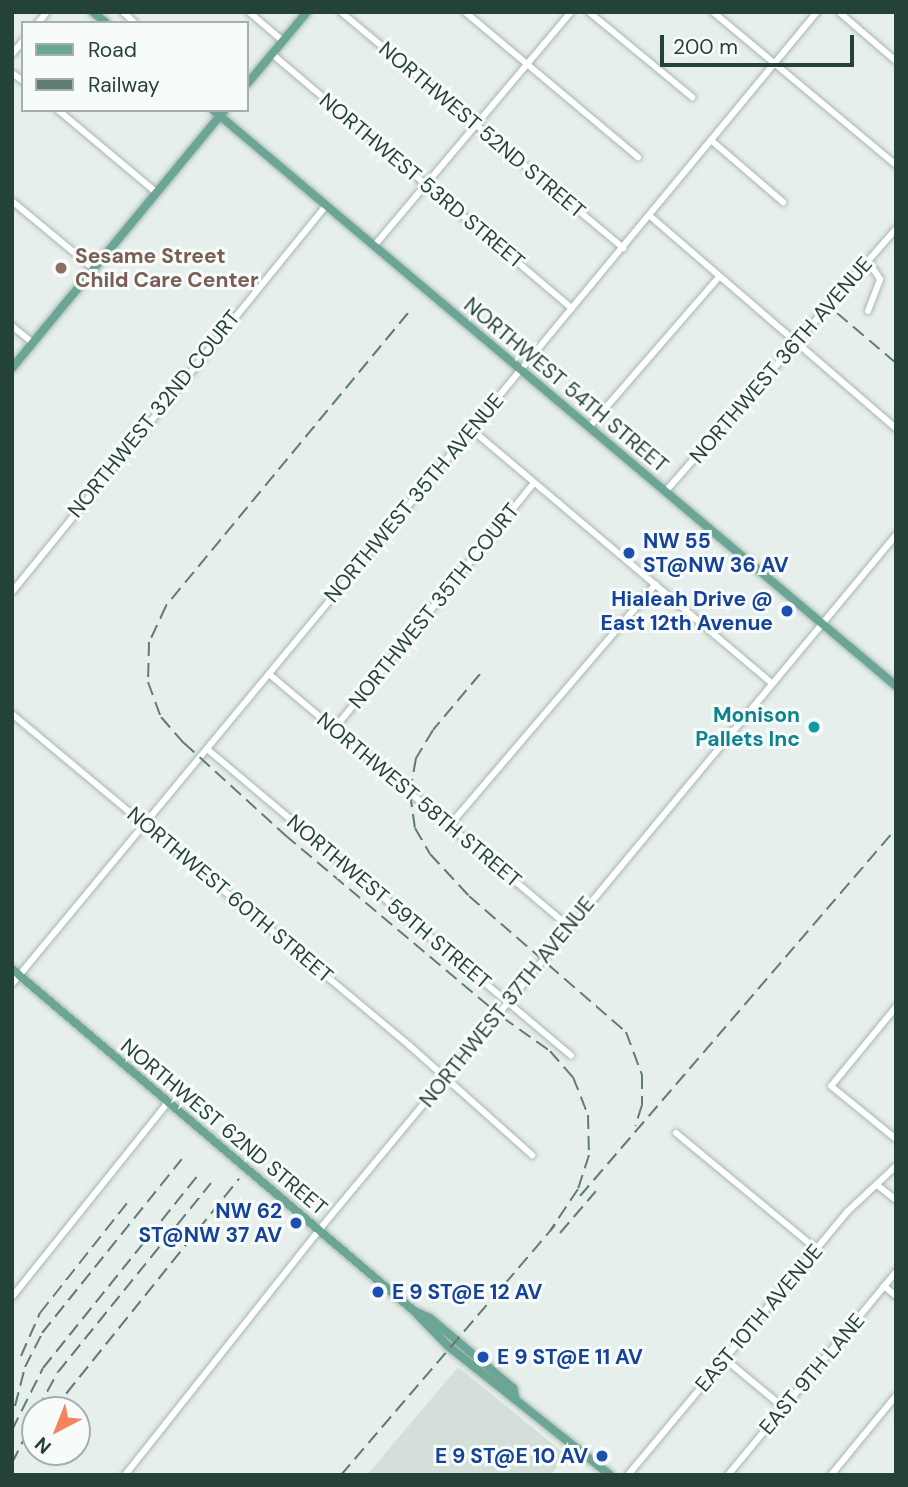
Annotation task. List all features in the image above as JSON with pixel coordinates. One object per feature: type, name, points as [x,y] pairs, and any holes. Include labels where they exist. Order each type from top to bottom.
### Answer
[{"type":"main road","points":[[248,83],[307,12]]},
{"type":"main road","points":[[12,368],[157,193],[219,112]]},
{"type":"main road","name":"NORTHWEST 54TH STREET","points":[[219,112],[896,686]]},
{"type":"main road","name":"NORTHWEST 62ND STREET","points":[[16,972],[453,1344],[513,1388],[515,1396],[610,1475]]},
{"type":"street","points":[[249,12],[283,41]]},
{"type":"street","name":"NORTHWEST 52ND STREET","points":[[341,12],[623,247]]},
{"type":"street","points":[[466,12],[638,157]]},
{"type":"street","points":[[374,246],[572,12]]},
{"type":"street","points":[[589,12],[692,97]]},
{"type":"street","points":[[713,12],[896,165]]},
{"type":"street","name":"NORTHWEST 35TH AVENUE","points":[[12,984],[16,972],[207,749],[817,12]]},
{"type":"street","points":[[839,12],[896,61]]},
{"type":"street","name":"NORTHWEST 53RD STREET","points":[[272,54],[572,308]]},
{"type":"street","points":[[60,112],[157,193]]},
{"type":"street","points":[[712,141],[783,202]]},
{"type":"street","points":[[12,201],[94,270]]},
{"type":"street","name":"NORTHWEST 32ND COURT","points":[[12,592],[40,552],[326,205]]},
{"type":"street","points":[[650,216],[896,428]]},
{"type":"street","name":"NORTHWEST 36TH AVENUE","points":[[665,492],[896,229]]},
{"type":"street","points":[[868,261],[879,271],[880,279],[868,311]]},
{"type":"street","points":[[589,427],[719,276]]},
{"type":"street","points":[[12,326],[33,343]]},
{"type":"street","points":[[471,429],[772,682]]},
{"type":"street","name":"NORTHWEST 35TH COURT","points":[[334,729],[534,483]]},
{"type":"street","name":"NORTHWEST 37TH AVENUE","points":[[125,1475],[319,1230],[896,535]]},
{"type":"street","points":[[449,826],[656,584]]},
{"type":"street","name":"NORTHWEST 58TH STREET","points":[[269,674],[569,927]]},
{"type":"street","name":"NORTHWEST 60TH STREET","points":[[12,714],[410,1046],[444,1080],[532,1155]]},
{"type":"street","name":"NORTHWEST 59TH STREET","points":[[207,749],[571,1056]]},
{"type":"street","points":[[896,1007],[831,1086],[896,1139]]},
{"type":"street","points":[[12,1297],[168,1102]]},
{"type":"street","points":[[676,1133],[816,1249]]},
{"type":"street","name":"EAST 10TH AVENUE","points":[[628,1475],[816,1249],[896,1166]]},
{"type":"street","points":[[877,1185],[896,1200]]},
{"type":"street","name":"EAST 9TH LANE","points":[[728,1475],[896,1272]]},
{"type":"street","points":[[884,1286],[896,1296]]},
{"type":"street","points":[[725,1359],[784,1408]]},
{"type":"street","points":[[831,1475],[896,1396]]},
{"type":"street","points":[[733,1468],[741,1475]]},
{"type":"shaded area","points":[[458,1367],[566,1455],[551,1475],[367,1475]]},
{"type":"railway","points":[[408,313],[166,606],[149,642],[148,682],[161,717],[184,743],[285,835],[502,1017],[550,1051],[573,1077],[588,1115],[589,1155],[578,1189],[550,1231]]},
{"type":"railway","points":[[837,313],[896,363]]},
{"type":"railway","points":[[480,674],[433,730],[416,758],[410,793],[415,828],[430,854],[469,896],[626,1032],[642,1075],[642,1105],[635,1126]]},
{"type":"railway","points":[[580,1196],[896,828]]},
{"type":"railway","points":[[15,1406],[25,1367],[42,1333],[182,1159]]},
{"type":"railway","points":[[12,1430],[43,1368],[199,1174]]},
{"type":"railway","points":[[64,1396],[239,1179]]},
{"type":"railway","points":[[45,1396],[58,1372],[211,1183]]},
{"type":"railway","points":[[560,1233],[596,1191]]},
{"type":"railway","points":[[21,1356],[40,1313],[128,1202]]},
{"type":"railway","points":[[341,1475],[555,1225]]},
{"type":"railway","points":[[12,1463],[21,1445]]},
{"type":"place","name":"Sesame Street Child Care Center","points":[[61,268]]},
{"type":"place","name":"NW 55 ST@NW 36 AV","points":[[629,553]]},
{"type":"place","name":"Hialeah Drive @ East 12th Avenue","points":[[787,611]]},
{"type":"place","name":"Monison Pallets Inc","points":[[814,727]]},
{"type":"place","name":"NW 62 ST@NW 37 AV","points":[[296,1223]]},
{"type":"place","name":"E 9 ST@E 12 AV","points":[[378,1292]]},
{"type":"place","name":"E 9 ST@E 11 AV","points":[[483,1357]]},
{"type":"place","name":"E 9 ST@E 10 AV","points":[[602,1456]]}]
